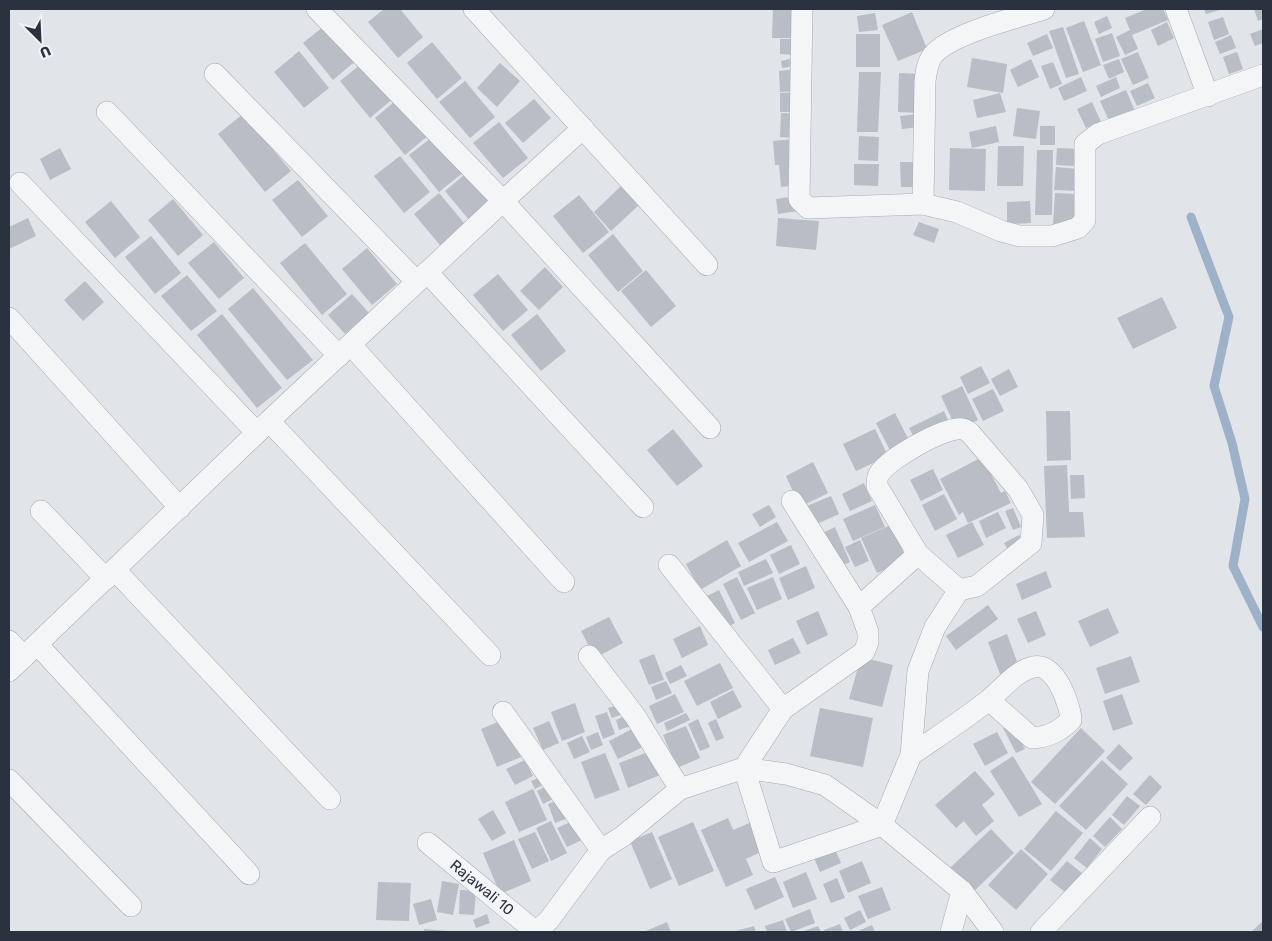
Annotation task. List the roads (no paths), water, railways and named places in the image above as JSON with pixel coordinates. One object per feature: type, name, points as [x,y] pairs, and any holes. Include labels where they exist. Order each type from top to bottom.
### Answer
[{"type":"street","points":[[317,9],[503,201],[710,428]]},
{"type":"street","points":[[474,9],[708,265]]},
{"type":"street","points":[[802,9],[799,199],[808,208],[923,204],[956,212],[1001,231],[1020,236],[1052,236],[1078,228],[1085,220],[1085,144],[1098,134],[1263,75]]},
{"type":"street","points":[[923,204],[925,81],[928,64],[932,56],[945,43],[1044,9]]},
{"type":"street","points":[[1176,9],[1208,96]]},
{"type":"street","points":[[216,74],[422,277],[642,507]]},
{"type":"street","points":[[107,112],[345,350],[564,582]]},
{"type":"street","points":[[9,671],[263,427],[583,128]]},
{"type":"street","points":[[20,183],[490,656]]},
{"type":"street","points":[[9,318],[180,508]]},
{"type":"street","points":[[744,768],[773,862],[882,825],[911,755],[918,672],[935,626],[959,590],[977,586],[1031,543],[1033,516],[1018,489],[970,433],[963,429],[948,432],[893,459],[878,475],[877,486],[918,554],[959,590]]},
{"type":"street","points":[[744,768],[783,709],[864,652],[868,642],[868,632],[859,607],[792,501]]},
{"type":"street","points":[[41,511],[110,575],[330,799]]},
{"type":"street","points":[[859,607],[918,554]]},
{"type":"street","points":[[669,565],[783,709]]},
{"type":"street","points":[[9,641],[30,650],[249,874]]},
{"type":"street","points":[[589,656],[635,716],[680,789]]},
{"type":"street","points":[[911,755],[989,700]]},
{"type":"street","points":[[503,712],[600,850]]},
{"type":"street","points":[[536,932],[549,920],[600,850],[623,836],[680,789],[744,768],[786,774],[825,785],[882,825],[962,891],[993,932]]},
{"type":"street","points":[[9,780],[131,906]]},
{"type":"street","points":[[1041,932],[1150,817]]},
{"type":"street","name":"Rajawali 10","points":[[428,844],[536,932]]},
{"type":"street","points":[[951,932],[962,891]]},
{"type":"waterway","points":[[1191,217],[1229,317],[1214,386],[1232,443],[1245,499],[1233,566],[1263,627]]}]
